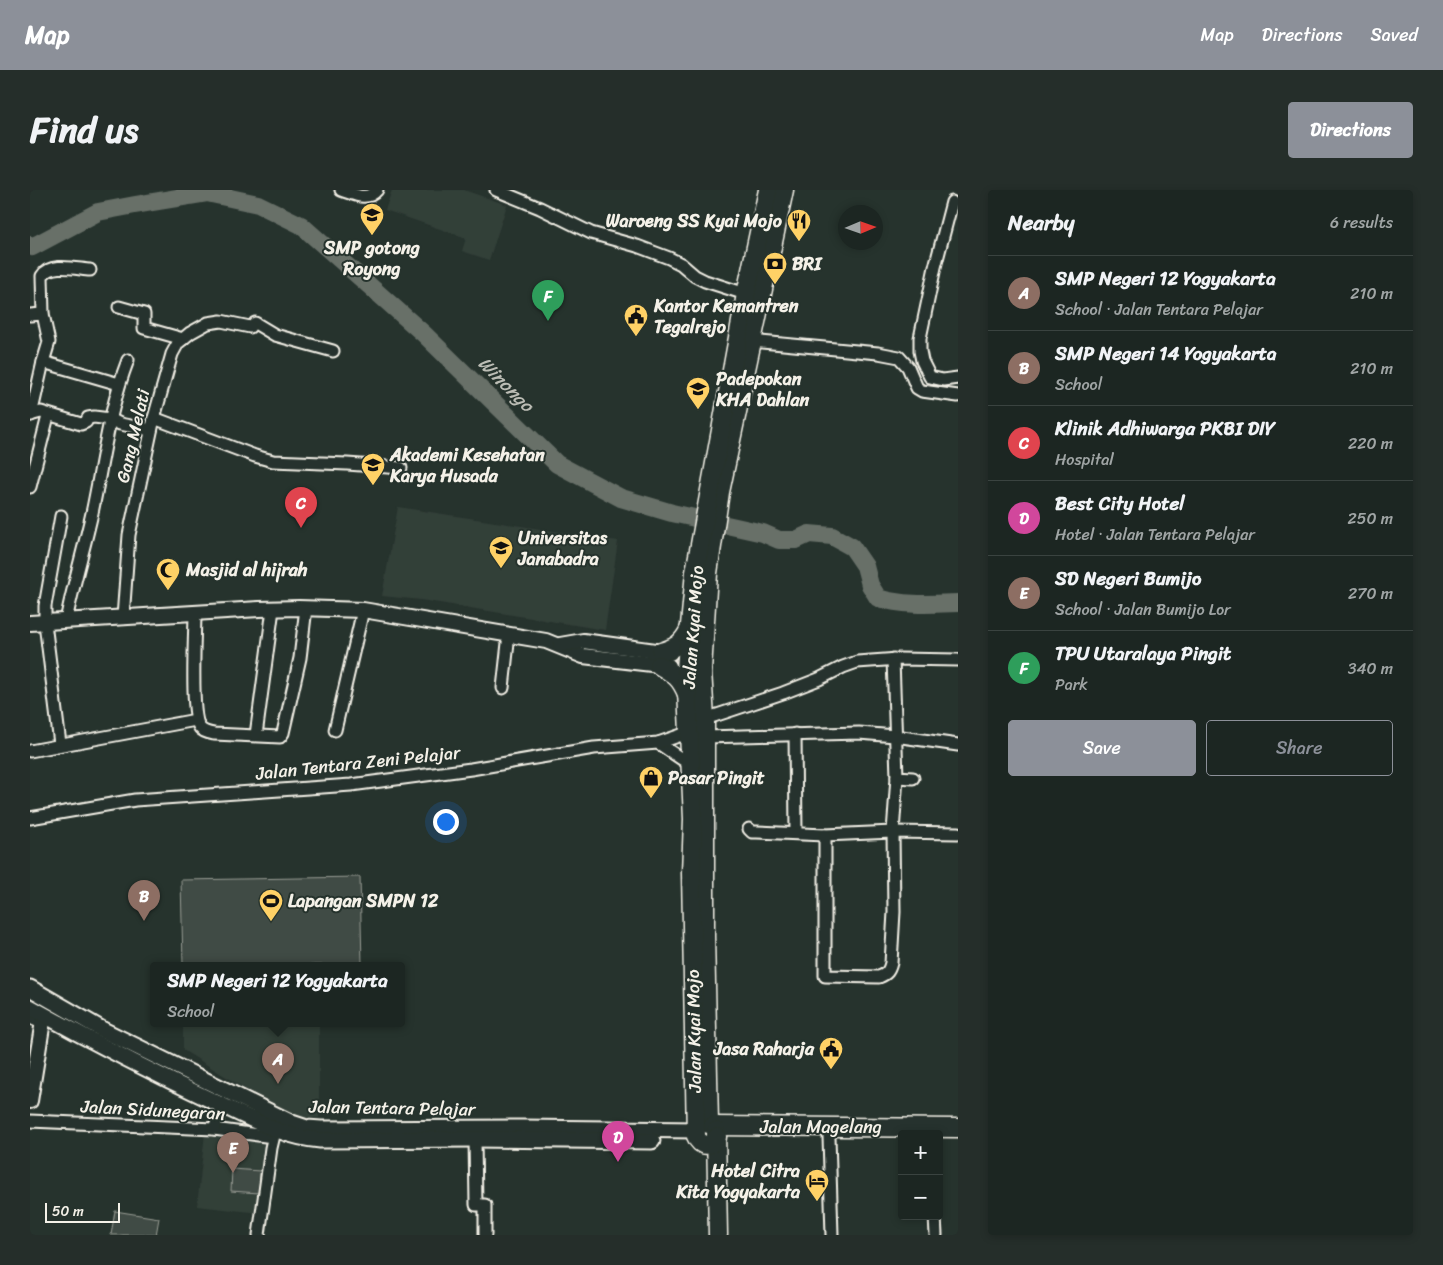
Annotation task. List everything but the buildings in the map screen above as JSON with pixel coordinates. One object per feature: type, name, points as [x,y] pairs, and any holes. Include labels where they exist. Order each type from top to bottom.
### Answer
[{"type":"main road","name":"Jalan Kyai Mojo","points":[[707,1134],[692,766],[697,735],[705,719],[689,630],[753,296],[768,190]]},
{"type":"main road","name":"Jalan Kyai Mojo","points":[[715,490],[752,341],[753,296],[784,190]]},
{"type":"main road","name":"Jalan Kyai Mojo","points":[[699,936],[697,735],[688,696],[694,662],[701,573]]},
{"type":"main road","points":[[688,696],[680,679],[660,658],[681,644],[689,630]]},
{"type":"main road","name":"Jalan Tentara Pelajar","points":[[30,988],[103,1030],[292,1123],[307,1128],[512,1128],[707,1134]]},
{"type":"main road","name":"Jalan Tentara Pelajar","points":[[30,1007],[39,1019],[222,1105],[274,1134],[320,1140],[707,1134]]},
{"type":"main road","name":"Jalan Magelang","points":[[707,1134],[958,1128]]},
{"type":"main road","points":[[707,1134],[707,1235]]},
{"type":"main road","points":[[707,1134],[718,1235]]},
{"type":"main road","name":"Jalan Magelang","points":[[707,1134],[898,1138]]},
{"type":"main road","points":[[943,1139],[958,1139]]},
{"type":"street","points":[[341,190],[368,197],[377,190]]},
{"type":"street","points":[[496,190],[540,208],[591,233],[637,246],[669,258],[705,281],[753,296]]},
{"type":"street","points":[[953,190],[955,202],[935,267],[920,338],[920,351],[922,361],[930,377],[943,380],[958,378]]},
{"type":"street","points":[[30,415],[49,342],[43,314],[41,280],[44,272],[57,268],[90,270]]},
{"type":"street","points":[[119,307],[144,314],[144,328],[183,339]]},
{"type":"street","points":[[30,315],[43,314]]},
{"type":"street","name":"Gang Melati","points":[[122,618],[128,544],[151,430],[172,354],[178,343],[199,327],[221,321],[252,325],[275,335],[333,351]]},
{"type":"street","points":[[752,341],[878,353],[900,357],[908,367],[917,388],[922,391],[958,396]]},
{"type":"street","points":[[66,621],[92,514],[110,419],[119,384],[128,360]]},
{"type":"street","points":[[43,362],[119,384]]},
{"type":"street","points":[[30,415],[39,412],[81,424],[86,422],[88,418],[94,417],[110,419],[120,424],[151,430]]},
{"type":"street","points":[[30,487],[48,416]]},
{"type":"street","points":[[154,418],[273,461],[401,468]]},
{"type":"street","points":[[60,744],[44,623],[45,606],[61,516]]},
{"type":"street","points":[[194,613],[194,712],[200,728],[206,733],[280,737],[283,733],[300,658],[306,608]]},
{"type":"street","points":[[30,623],[273,609],[363,610],[546,641],[583,656],[660,658],[694,662]]},
{"type":"street","points":[[256,735],[273,609]]},
{"type":"street","points":[[335,730],[363,610]]},
{"type":"street","points":[[502,688],[509,634]]},
{"type":"street","points":[[705,719],[783,693],[850,664],[893,659],[958,660]]},
{"type":"street","points":[[825,835],[825,976],[879,977],[886,975],[891,963],[894,912],[893,832],[897,777],[893,659]]},
{"type":"street","points":[[30,751],[196,720]]},
{"type":"street","name":"Jalan Tentara Zeni Pelajar","points":[[30,818],[135,800],[351,785],[471,769],[594,748],[658,743],[697,735],[859,733],[958,745]]},
{"type":"street","points":[[795,734],[796,832]]},
{"type":"street","points":[[658,743],[692,766]]},
{"type":"street","points":[[897,777],[913,778]]},
{"type":"street","points":[[749,828],[752,832],[796,832],[825,835],[893,832],[958,833]]},
{"type":"street","points":[[30,1095],[39,1019]]},
{"type":"street","points":[[214,1129],[222,1105]]},
{"type":"street","name":"Jalan Sidunegaran","points":[[30,1121],[214,1129],[274,1134]]},
{"type":"street","points":[[258,1235],[274,1134]]},
{"type":"street","points":[[829,1137],[832,1235]]},
{"type":"street","points":[[475,1139],[476,1205],[485,1205],[485,1235]]},
{"type":"street","points":[[936,1220],[936,1235]]},
{"type":"shaded area","points":[[392,190],[464,190],[507,205],[489,260],[462,251],[466,238],[385,210]]},
{"type":"shaded area","name":"Universitas Janabadra","points":[[398,507],[618,541],[605,630],[421,600],[382,596]]},
{"type":"shaded area","name":"Lapangan SMPN 12","points":[[360,877],[362,962],[183,962],[181,880]]},
{"type":"shaded area","points":[[183,1027],[319,1027],[319,1118],[292,1118],[183,1050]]},
{"type":"shaded area","points":[[205,1133],[268,1140],[260,1213],[197,1206]]},
{"type":"shaded area","points":[[232,1169],[260,1171],[259,1193],[231,1191]]},
{"type":"shaded area","points":[[115,1211],[159,1218],[156,1235],[111,1235]]},
{"type":"waterway","name":"Winongo","points":[[30,245],[32,247],[98,212],[135,205],[207,193],[258,204],[301,225],[424,334],[557,464],[621,498],[672,513],[763,533],[779,540],[796,540],[809,534],[832,536],[852,547],[865,566],[870,585],[878,598],[908,603],[958,603]]},
{"type":"place","name":"SMP gotong Royong","points":[[372,236]]},
{"type":"place","name":"Waroeng SS Kyai Mojo","points":[[799,242]]},
{"type":"place","name":"BRI","points":[[775,285]]},
{"type":"place","name":"TPU Utaralaya Pingit","points":[[548,321]]},
{"type":"place","name":"Kantor Kemantren Tegalrejo","points":[[636,337]]},
{"type":"place","name":"Padepokan KHA Dahlan","points":[[698,410]]},
{"type":"place","name":"Akademi Kesehatan Karya Husada","points":[[373,486]]},
{"type":"place","name":"Klinik Adhiwarga PKBI DIY","points":[[301,528]]},
{"type":"place","name":"Universitas Janabadra","points":[[501,569]]},
{"type":"place","name":"Masjid al hijrah","points":[[168,591]]},
{"type":"place","name":"Pasar Pingit","points":[[651,799]]},
{"type":"place","name":"SMP Negeri 14 Yogyakarta","points":[[144,921]]},
{"type":"place","name":"Lapangan SMPN 12","points":[[271,922]]},
{"type":"place","name":"Jasa Raharja","points":[[831,1070]]},
{"type":"place","name":"SMP Negeri 12 Yogyakarta","points":[[278,1084]]},
{"type":"place","name":"Best City Hotel","points":[[618,1162]]},
{"type":"place","name":"SD Negeri Bumijo","points":[[233,1173]]},
{"type":"place","name":"Hotel Citra Kita Yogyakarta","points":[[817,1202]]}]
